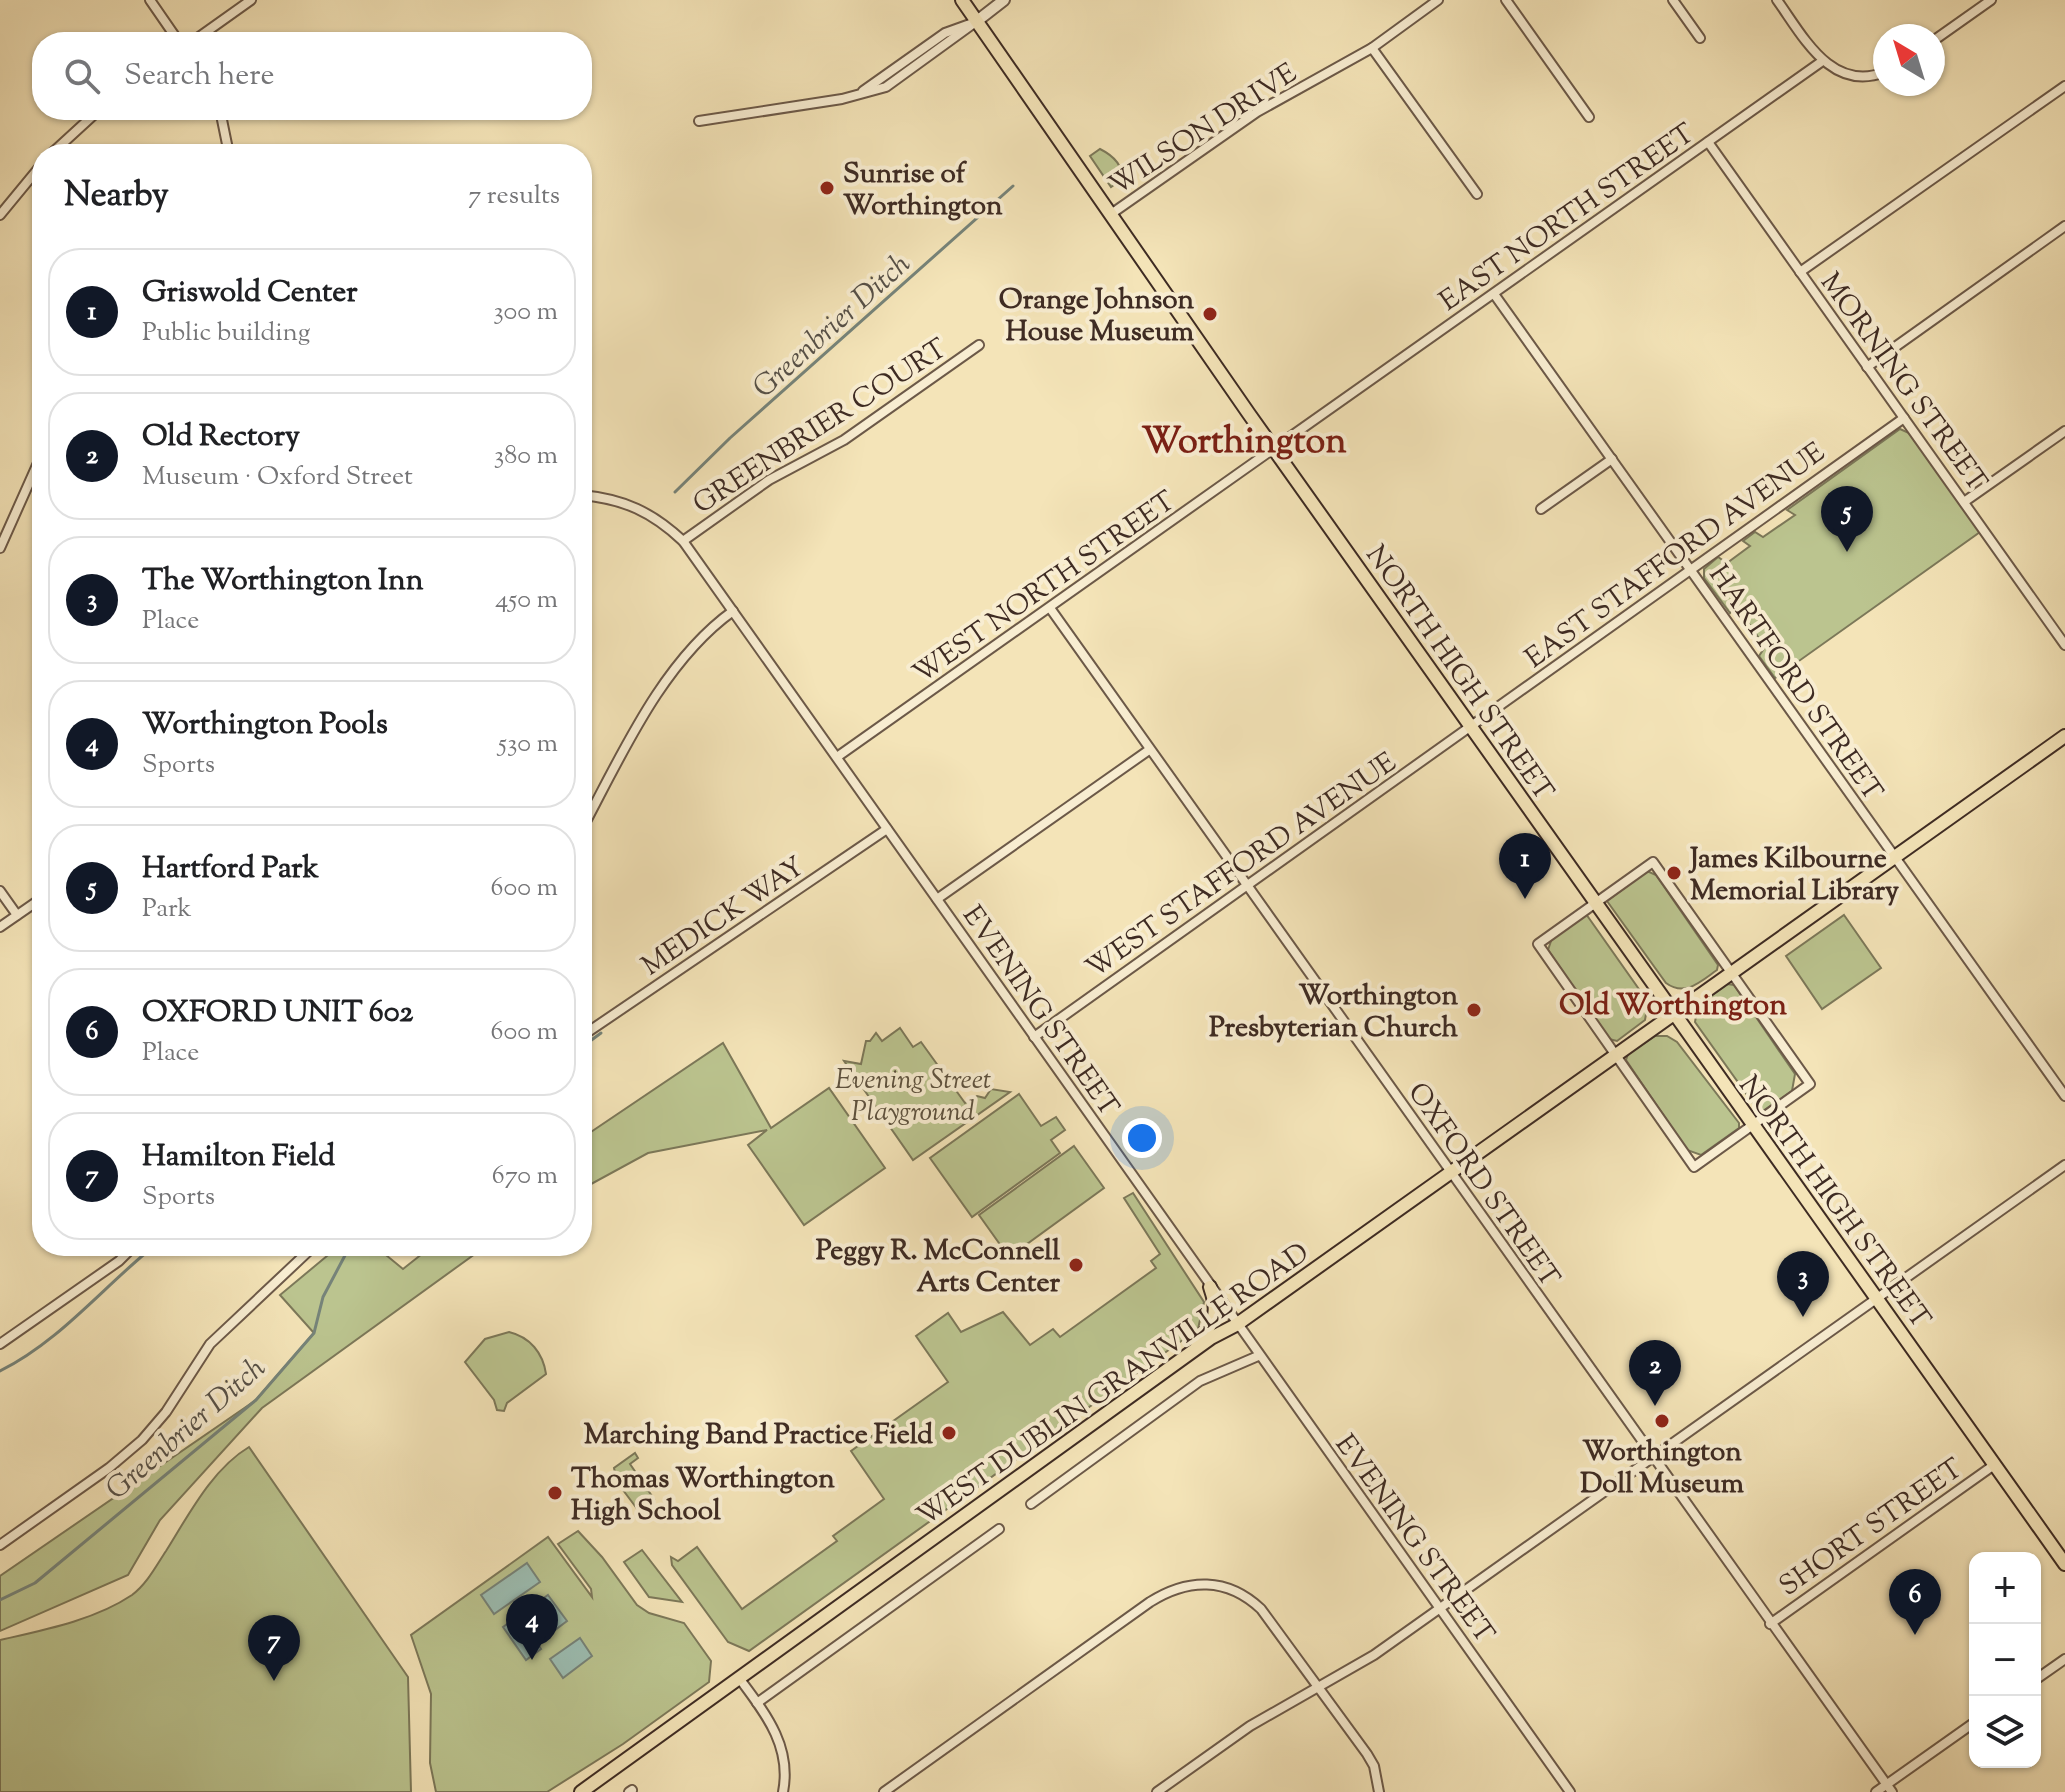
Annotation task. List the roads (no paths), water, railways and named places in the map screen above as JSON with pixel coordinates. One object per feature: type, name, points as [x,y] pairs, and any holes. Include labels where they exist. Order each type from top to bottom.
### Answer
[{"type":"main road","name":"NORTH HIGH STREET","points":[[962,0],[1274,450],[1671,1013],[2065,1564]]},
{"type":"main road","name":"WEST DUBLIN GRANVILLE ROAD","points":[[581,1792],[1191,1353],[1236,1325],[2065,736]]},
{"type":"main road","points":[[1191,1353],[1215,1317],[1217,1308],[1210,1287]]},
{"type":"street","points":[[150,0],[172,32]]},
{"type":"street","points":[[206,32],[251,0]]},
{"type":"street","points":[[699,121],[886,87],[908,74],[1004,0]]},
{"type":"street","name":"WILSON DRIVE","points":[[1111,214],[1257,112],[1372,48],[1438,0]]},
{"type":"street","points":[[1506,0],[1589,117]]},
{"type":"street","points":[[1673,0],[1700,38]]},
{"type":"street","points":[[1777,0],[1821,62],[1850,74],[1873,73]]},
{"type":"street","points":[[1945,31],[1976,4],[1991,0]]},
{"type":"street","points":[[1372,48],[1477,194]]},
{"type":"street","name":"EAST NORTH STREET","points":[[1274,450],[1821,62]]},
{"type":"street","points":[[1800,272],[2065,86]]},
{"type":"street","points":[[62,144],[88,120]]},
{"type":"street","points":[[222,120],[227,144]]},
{"type":"street","name":"MORNING STREET","points":[[1708,142],[2065,645]]},
{"type":"street","points":[[0,215],[32,176]]},
{"type":"street","points":[[1867,367],[2065,226]]},
{"type":"street","name":"HARTFORD STREET","points":[[1494,294],[2065,1096]]},
{"type":"street","name":"GREENBRIER COURT","points":[[683,541],[777,475],[844,440],[979,345]]},
{"type":"street","name":"EAST STAFFORD AVENUE","points":[[1470,727],[1904,418]]},
{"type":"street","points":[[1964,502],[2065,431]]},
{"type":"street","name":"WEST NORTH STREET","points":[[837,757],[1274,450]]},
{"type":"street","points":[[1541,509],[1612,459]]},
{"type":"street","points":[[0,548],[32,476]]},
{"type":"street","name":"EVENING STREET","points":[[592,496],[639,508],[683,541],[1568,1791]]},
{"type":"street","name":"OXFORD STREET","points":[[1050,608],[1889,1788]]},
{"type":"street","points":[[592,812],[672,674],[711,626],[733,611]]},
{"type":"street","name":"WEST STAFFORD AVENUE","points":[[1034,1037],[1470,727]]},
{"type":"street","points":[[937,899],[1149,750]]},
{"type":"street","name":"MEDICK WAY","points":[[592,1029],[887,829]]},
{"type":"street","points":[[1653,862],[1810,1084],[1694,1167],[1538,944],[1595,904],[1653,862]]},
{"type":"street","points":[[0,891],[17,915]]},
{"type":"street","points":[[0,927],[32,905]]},
{"type":"street","points":[[1157,1792],[1250,1726],[1374,1655],[2065,1165]]},
{"type":"street","points":[[0,1344],[124,1256]]},
{"type":"street","points":[[0,1545],[109,1468],[142,1440],[166,1412],[210,1344],[303,1256]]},
{"type":"street","points":[[1031,1504],[1200,1381],[1258,1356]]},
{"type":"street","name":"SHORT STREET","points":[[1770,1624],[1994,1465]]},
{"type":"street","points":[[757,1703],[999,1529]]},
{"type":"street","points":[[884,1792],[1150,1602],[1183,1585],[1216,1584],[1237,1591],[1261,1609],[1367,1754],[1374,1766],[1379,1792]]},
{"type":"street","points":[[2041,1676],[2065,1659]]},
{"type":"street","points":[[739,1678],[757,1703],[782,1749],[783,1792]]},
{"type":"street","points":[[1876,1792],[1889,1788],[1969,1727]]},
{"type":"water","points":[[527,1563],[540,1582],[494,1614],[481,1595]]},
{"type":"water","points":[[548,1595],[567,1621],[555,1630],[548,1621],[531,1633],[541,1649],[526,1660],[503,1627]]},
{"type":"water","points":[[580,1638],[592,1656],[563,1678],[550,1659]]},
{"type":"waterway","name":"Greenbrier Ditch","points":[[675,492],[730,438],[1013,186]]},
{"type":"waterway","points":[[592,1040],[601,1033]]},
{"type":"waterway","points":[[0,1371],[42,1345],[142,1256]]},
{"type":"waterway","name":"Greenbrier Ditch","points":[[0,1600],[35,1583],[256,1400],[314,1333],[323,1297],[345,1256]]},
{"type":"place","name":"Sunrise of Worthington","points":[[827,188]]},
{"type":"place","name":"Orange Johnson House Museum","points":[[1210,314]]},
{"type":"place","name":"Hartford Park","points":[[1847,552]]},
{"type":"place","name":"James Kilbourne Memorial Library","points":[[1674,873]]},
{"type":"place","name":"Griswold Center","points":[[1525,899]]},
{"type":"place","name":"Worthington Presbyterian Church","points":[[1474,1010]]},
{"type":"place","name":"Peggy R. McConnell Arts Center","points":[[1076,1265]]},
{"type":"place","name":"The Worthington Inn","points":[[1803,1317]]},
{"type":"place","name":"Old Rectory","points":[[1655,1406]]},
{"type":"place","name":"Worthington Doll Museum","points":[[1662,1421]]},
{"type":"place","name":"Marching Band Practice Field","points":[[949,1433]]},
{"type":"place","name":"Thomas Worthington High School","points":[[555,1493]]},
{"type":"place","name":"OXFORD UNIT 602","points":[[1915,1635]]},
{"type":"place","name":"Worthington Pools","points":[[532,1660]]},
{"type":"place","name":"Hamilton Field","points":[[274,1681]]},
{"type":"district","name":"Worthington","points":[[1244,439]]},
{"type":"district","name":"Old Worthington","points":[[1673,1004]]},
{"type":"park label","name":"Evening Street Playground","points":[[913,1094]]}]
